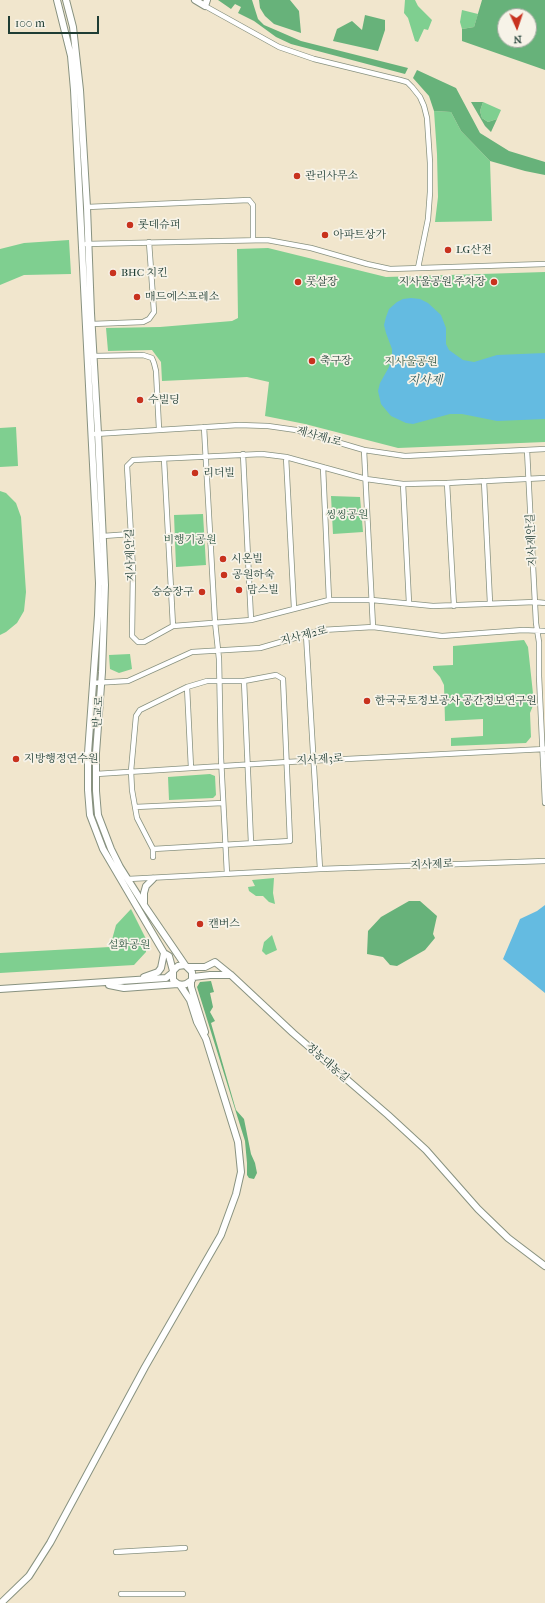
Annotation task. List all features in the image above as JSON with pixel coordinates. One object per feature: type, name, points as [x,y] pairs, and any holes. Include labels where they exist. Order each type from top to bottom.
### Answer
[{"type":"street","points":[[57,0],[71,56],[74,90],[82,244],[95,434]]},
{"type":"street","points":[[66,0],[73,27],[78,66],[89,244],[95,434]]},
{"type":"street","points":[[195,0],[206,3],[280,47],[314,59],[395,78],[407,82],[412,87],[422,101],[427,118],[430,163],[428,219],[418,268]]},
{"type":"street","points":[[87,207],[249,200],[253,205],[253,239]]},
{"type":"street","points":[[82,244],[253,239],[276,240],[390,269],[545,264]]},
{"type":"street","points":[[92,324],[144,322],[149,319],[154,312],[149,242]]},
{"type":"street","points":[[93,356],[144,355],[152,358],[156,371],[159,429]]},
{"type":"street","name":"제사제1로","points":[[95,434],[239,425],[268,426],[296,430],[364,450],[390,454],[417,456],[545,450]]},
{"type":"street","points":[[204,427],[215,622],[219,659],[218,681],[221,766],[227,874]]},
{"type":"street","name":"반교로","points":[[95,434],[103,536],[105,615],[96,774],[98,815],[111,849],[128,879],[144,905],[187,966]]},
{"type":"street","name":"반교로","points":[[95,434],[98,615],[88,773],[90,815],[103,848],[164,953],[169,956],[172,972]]},
{"type":"street","points":[[364,450],[373,627]]},
{"type":"street","points":[[527,450],[529,478]]},
{"type":"street","points":[[243,454],[251,620]]},
{"type":"street","name":"지사제안길","points":[[545,478],[403,484],[366,479],[286,457],[262,454],[133,460],[127,466],[133,570],[132,636],[138,642],[144,642],[173,626],[251,620],[329,600],[372,600],[428,606],[454,606],[490,603],[545,603]]},
{"type":"street","points":[[286,457],[294,608]]},
{"type":"street","points":[[164,459],[173,626]]},
{"type":"street","points":[[323,467],[329,600]]},
{"type":"street","name":"지사제안길","points":[[529,478],[536,602]]},
{"type":"street","points":[[484,481],[490,603]]},
{"type":"street","points":[[447,483],[454,606]]},
{"type":"street","points":[[403,484],[409,603]]},
{"type":"street","points":[[103,536],[131,534]]},
{"type":"street","points":[[536,602],[544,749],[545,803]]},
{"type":"street","name":"지사제2로","points":[[93,683],[128,680],[192,652],[260,648],[322,630],[373,627],[442,636],[545,631]]},
{"type":"street","points":[[306,634],[320,869]]},
{"type":"street","points":[[153,849],[290,841],[283,679],[276,676],[244,681],[207,681],[187,687],[140,710],[136,716],[131,771],[132,790],[137,818],[153,849],[153,857]]},
{"type":"street","points":[[244,681],[252,843]]},
{"type":"street","points":[[187,687],[191,768]]},
{"type":"street","name":"지사제3로","points":[[96,774],[314,760],[544,749]]},
{"type":"street","points":[[134,807],[223,803]]},
{"type":"street","name":"지사제로","points":[[128,879],[153,879],[320,869],[545,861]]},
{"type":"street","points":[[144,905],[144,893],[146,886],[153,879]]},
{"type":"street","points":[[140,980],[158,972],[161,968],[164,953]]},
{"type":"street","points":[[0,990],[166,978],[178,966],[205,967],[217,964]]},
{"type":"street","points":[[210,975],[217,964]]},
{"type":"street","name":"정농대농길","points":[[217,964],[231,975],[293,1033],[388,1115],[426,1150],[478,1209],[508,1238],[545,1266]]},
{"type":"street","points":[[187,966],[192,972],[191,987],[207,1035],[206,1039]]},
{"type":"street","points":[[1,1603],[29,1576],[50,1543],[145,1367],[221,1235],[240,1183],[238,1142],[206,1039],[197,1022],[188,996],[179,984],[172,980],[172,972]]},
{"type":"street","points":[[101,983],[124,988],[186,984],[192,979],[210,975],[231,975]]},
{"type":"street","points":[[116,1552],[185,1548]]},
{"type":"street","points":[[122,1594],[182,1594]]},
{"type":"green space","points":[[218,0],[252,0],[258,19],[264,25],[301,41],[408,68],[405,74],[291,44],[276,37],[254,21],[238,13],[241,7],[235,4],[231,9]]},
{"type":"green space","points":[[259,0],[290,0],[299,11],[301,33],[274,24],[265,16],[260,8]]},
{"type":"green space","points":[[405,0],[415,0],[418,6],[432,20],[428,30],[424,29],[418,42],[415,41],[408,18],[404,13]]},
{"type":"green space","points":[[482,0],[545,0],[545,70],[462,41],[462,29],[474,27]]},
{"type":"green space","points":[[462,10],[478,14],[474,27],[462,29],[460,22]]},
{"type":"green space","points":[[365,15],[385,20],[385,30],[378,51],[333,41],[337,29],[352,21],[362,30]]},
{"type":"green space","points":[[417,70],[456,88],[480,133],[509,151],[545,162],[545,175],[490,161],[461,131],[451,112],[434,111],[429,96],[413,78]]},
{"type":"green space","points":[[471,102],[483,102],[480,111],[482,118],[488,122],[497,119],[491,132],[485,126]]},
{"type":"green space","points":[[483,102],[501,110],[497,119],[488,122],[482,118],[480,111]]},
{"type":"green space","points":[[434,111],[451,112],[461,131],[490,161],[492,221],[435,222],[438,197]]},
{"type":"green space","points":[[69,240],[71,274],[24,275],[0,285],[0,249],[24,243]]},
{"type":"green space","name":"지사울공원","points":[[268,248],[386,277],[545,272],[545,442],[398,448],[305,424],[265,416],[269,382],[247,377],[162,381],[161,362],[152,350],[108,351],[106,328],[160,327],[232,321],[238,318],[237,249]]},
{"type":"green space","points":[[16,427],[18,466],[0,467],[0,428]]},
{"type":"green space","points":[[0,491],[6,493],[16,503],[21,517],[26,592],[24,611],[17,623],[0,635]]},
{"type":"green space","name":"씽씽공원","points":[[331,496],[360,497],[363,532],[333,534]]},
{"type":"green space","name":"비행기공원","points":[[203,514],[206,565],[176,567],[174,515]]},
{"type":"green space","points":[[524,640],[528,647],[534,703],[530,713],[531,737],[526,743],[451,746],[451,738],[483,736],[483,719],[445,721],[444,685],[440,677],[433,669],[433,666],[453,665],[453,646]]},
{"type":"green space","points":[[130,654],[132,669],[119,673],[110,669],[109,655]]},
{"type":"green space","points":[[210,774],[215,776],[216,795],[213,798],[169,800],[168,777]]},
{"type":"green space","points":[[274,878],[273,893],[275,904],[269,902],[263,896],[256,896],[249,891],[248,887],[255,886],[252,880]]},
{"type":"green space","points":[[409,901],[420,901],[437,916],[433,934],[435,938],[425,950],[397,966],[390,965],[383,957],[367,954],[368,931],[381,917]]},
{"type":"green space","name":"설화공원","points":[[131,909],[146,939],[146,952],[134,965],[0,973],[0,953],[110,947],[116,925]]},
{"type":"green space","points":[[272,935],[277,950],[266,955],[262,951],[264,942]]},
{"type":"green space","points":[[211,981],[214,992],[210,993],[213,1007],[210,1012],[215,1021],[211,1023],[236,1110],[244,1119],[251,1154],[257,1173],[254,1179],[249,1178],[247,1175],[245,1141],[197,987],[200,982]]},
{"type":"water","name":"지사제","points":[[403,299],[420,299],[428,303],[441,315],[446,328],[446,344],[449,350],[463,360],[474,362],[497,355],[545,353],[545,419],[497,421],[462,414],[450,414],[413,424],[406,423],[391,416],[381,404],[378,391],[380,383],[389,367],[392,355],[392,349],[384,325],[389,309]]},
{"type":"water","points":[[545,905],[545,993],[503,959],[520,919],[537,911]]},
{"type":"place","name":"관리사무소","points":[[297,176]]},
{"type":"place","name":"롯데슈퍼","points":[[130,225]]},
{"type":"place","name":"아파트상가","points":[[325,235]]},
{"type":"place","name":"LG산전","points":[[448,250]]},
{"type":"place","name":"BHC 치킨","points":[[113,273]]},
{"type":"place","name":"풋살장","points":[[298,282]]},
{"type":"place","name":"지사울공원 주차장","points":[[494,282]]},
{"type":"place","name":"매드에스프레소","points":[[137,297]]},
{"type":"place","name":"축구장","points":[[312,361]]},
{"type":"place","name":"수빌딩","points":[[140,400]]},
{"type":"place","name":"리더빌","points":[[195,473]]},
{"type":"place","name":"시온빌","points":[[223,559]]},
{"type":"place","name":"공원하숙","points":[[224,575]]},
{"type":"place","name":"맘스빌","points":[[239,590]]},
{"type":"place","name":"승승장구","points":[[202,592]]},
{"type":"place","name":"한국국토정보공사 공간정보연구원","points":[[367,701]]},
{"type":"place","name":"지방행정연수원","points":[[16,759]]},
{"type":"place","name":"캔버스","points":[[200,924]]}]
